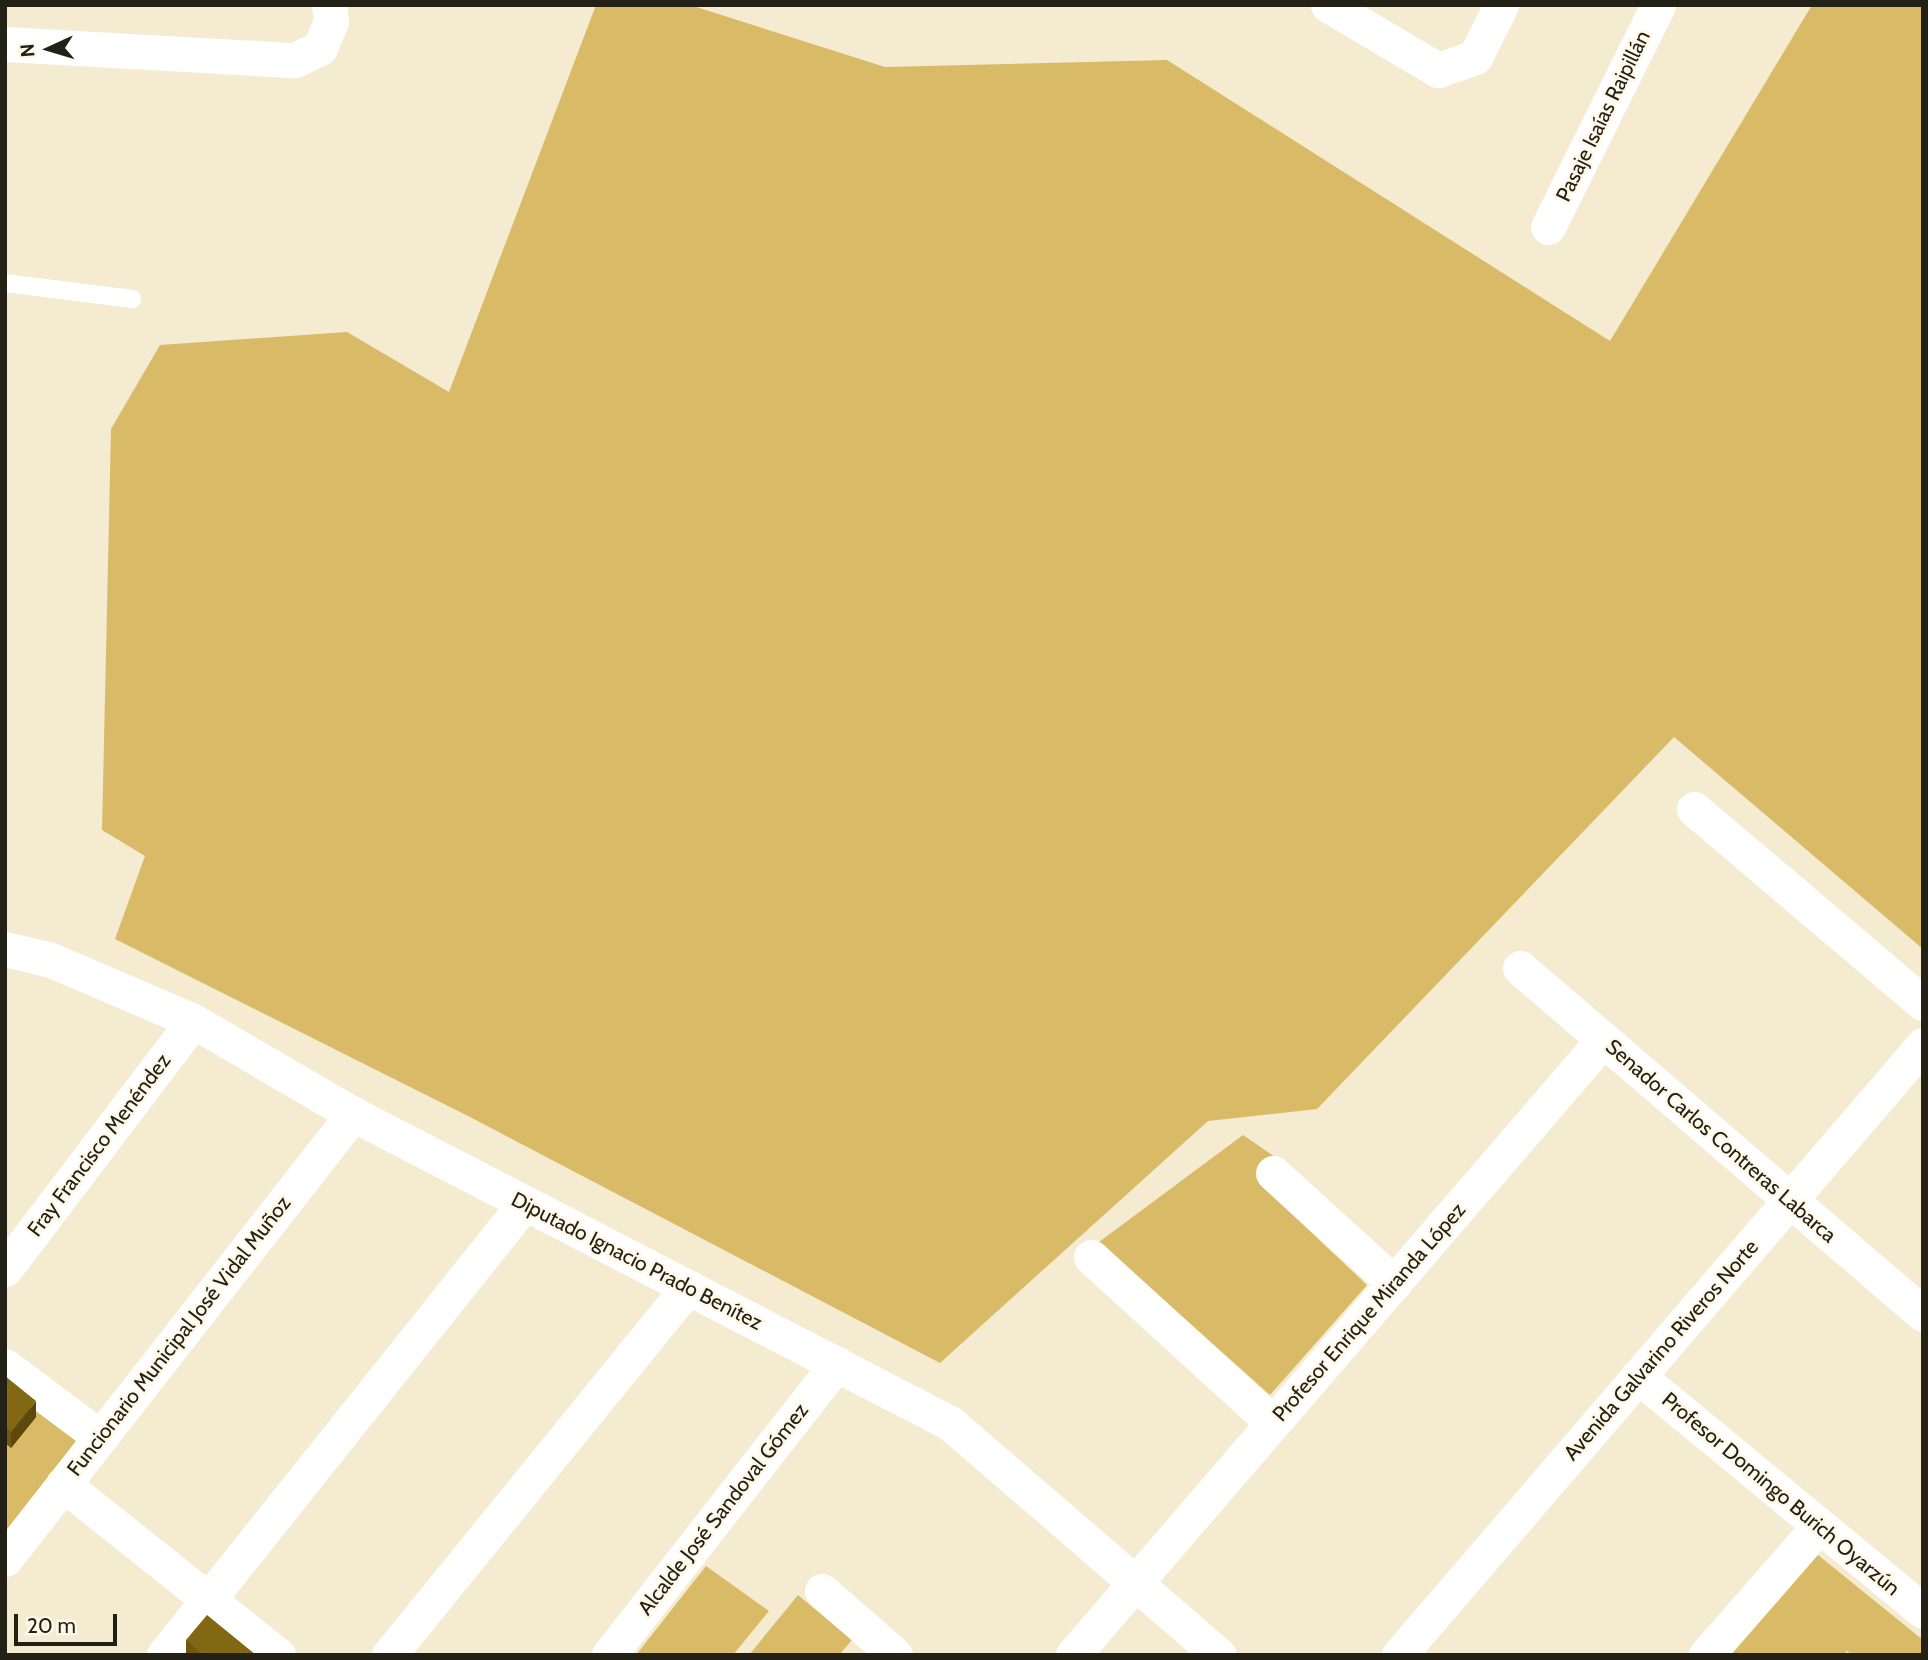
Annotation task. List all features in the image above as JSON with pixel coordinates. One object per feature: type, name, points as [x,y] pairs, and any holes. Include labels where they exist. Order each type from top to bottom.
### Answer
[{"type":"street","points":[[5,44],[295,60],[320,48],[331,20],[329,5]]},
{"type":"street","points":[[1333,6],[1438,70],[1475,57],[1501,5]]},
{"type":"street","name":"Pasaje Isaías Raipillán","points":[[1548,227],[1658,5]]},
{"type":"street","points":[[1694,809],[1923,1003]]},
{"type":"street","name":"Diputado Ignacio Prado Benítez","points":[[5,949],[51,960],[192,1021],[353,1114],[950,1423],[1219,1655]]},
{"type":"street","name":"Senador Carlos Contreras Labarca","points":[[1520,968],[1923,1314]]},
{"type":"street","name":"Fray Francisco Menéndez","points":[[5,1269],[192,1021]]},
{"type":"street","name":"Profesor Enrique Miranda López","points":[[1073,1655],[1603,1040]]},
{"type":"street","name":"Avenida Galvarino Riveros Norte","points":[[1399,1655],[1923,1045]]},
{"type":"street","name":"Funcionario Municipal José Vidal Muñoz","points":[[5,1559],[353,1114]]},
{"type":"street","points":[[1273,1173],[1394,1283]]},
{"type":"street","points":[[164,1655],[524,1204]]},
{"type":"street","points":[[1091,1257],[1273,1423]]},
{"type":"street","points":[[389,1655],[688,1287]]},
{"type":"street","name":"Alcalde José Sandoval Gómez","points":[[609,1655],[837,1363]]},
{"type":"street","points":[[5,1366],[100,1437]]},
{"type":"street","name":"Profesor Domingo Burich Oyarzún","points":[[1639,1376],[1923,1611]]},
{"type":"street","points":[[63,1484],[278,1655]]},
{"type":"street","points":[[1706,1655],[1819,1526]]},
{"type":"street","points":[[821,1591],[895,1655]]},
{"type":"lane","points":[[5,283],[132,299]]},
{"type":"shaded area","points":[[596,5],[690,5],[885,67],[1167,60],[1610,341],[1812,5],[1923,5],[1923,949],[1674,737],[1317,1109],[1208,1121],[940,1363],[468,1116],[115,939],[145,856],[102,830],[111,429],[160,345],[347,332],[449,392]]},
{"type":"shaded area","points":[[1243,1135],[1278,1159],[1259,1183],[1367,1285],[1270,1395],[1099,1242]]},
{"type":"shaded area","points":[[5,1368],[97,1437],[5,1555]]},
{"type":"shaded area","points":[[1818,1555],[1923,1640],[1923,1655],[1852,1655],[1847,1651],[1844,1655],[1731,1655]]},
{"type":"shaded area","points":[[706,1566],[769,1611],[733,1655],[636,1655]]},
{"type":"shaded area","points":[[798,1595],[852,1640],[839,1655],[749,1655]]},
{"type":"building","points":[[5,1376],[36,1401],[11,1432],[5,1427]]},
{"type":"building","points":[[207,1615],[256,1655],[203,1655],[186,1640]]}]
